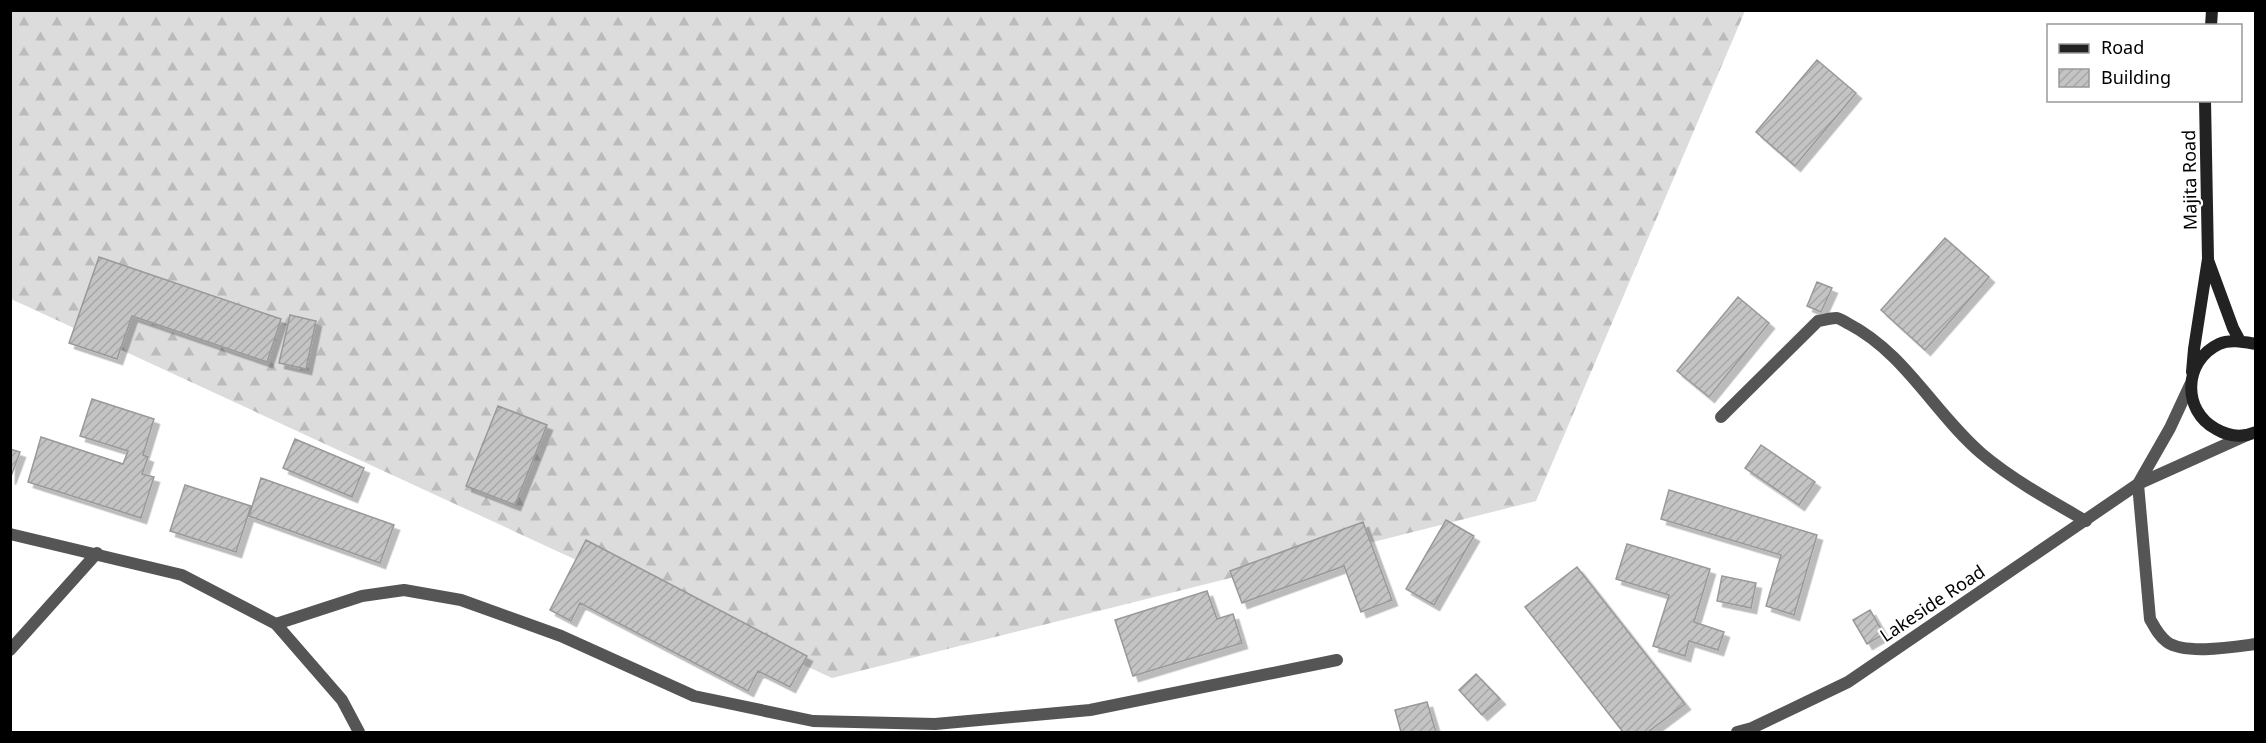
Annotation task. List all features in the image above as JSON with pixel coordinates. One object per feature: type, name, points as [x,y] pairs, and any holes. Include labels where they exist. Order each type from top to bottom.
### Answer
[{"type":"main road","name":"Majita Road","points":[[2205,102],[2208,259]]},
{"type":"main road","points":[[2208,259],[2240,341]]},
{"type":"main road","points":[[2208,259],[2194,349],[2191,379],[2193,406],[2206,424],[2226,435],[2252,433]]},
{"type":"main road","points":[[2191,379],[2203,355],[2220,344],[2240,341],[2256,344]]},
{"type":"street","points":[[1721,417],[1818,321],[1837,318],[1865,334],[1892,357],[1927,393],[1951,424],[1982,454],[2037,493],[2086,521]]},
{"type":"street","points":[[2191,379],[2170,428],[2138,484],[2150,619],[2157,632],[2168,642],[2185,649],[2256,644]]},
{"type":"street","points":[[2138,484],[2252,433]]},
{"type":"street","name":"Lakeside Road","points":[[1737,732],[1752,728],[1848,682],[2138,484]]},
{"type":"street","points":[[10,534],[182,575],[276,624],[342,700],[359,732]]},
{"type":"street","points":[[10,650],[97,553]]},
{"type":"street","points":[[276,624],[362,596],[404,590],[461,600],[561,636],[694,696],[813,721],[935,724],[1090,710],[1337,660]]},
{"type":"green space","points":[[11,11],[1745,11],[1536,501],[832,678],[11,299]]},
{"type":"building","points":[[1817,60],[1856,93],[1795,166],[1756,132]]},
{"type":"building","points":[[1945,238],[1989,277],[1925,350],[1881,310]]},
{"type":"building","points":[[99,257],[281,319],[267,362],[132,316],[117,359],[69,343]]},
{"type":"building","points":[[1817,282],[1832,288],[1821,312],[1807,306]]},
{"type":"building","points":[[1738,297],[1769,323],[1709,397],[1677,371]]},
{"type":"building","points":[[290,315],[316,321],[306,369],[279,363]]},
{"type":"building","points":[[92,399],[154,419],[143,455],[148,457],[142,474],[154,477],[141,518],[28,482],[41,437],[123,464],[128,451],[80,436]]},
{"type":"building","points":[[498,406],[547,425],[515,505],[466,486]]},
{"type":"building","points":[[295,439],[364,468],[352,497],[283,468]]},
{"type":"building","points":[[1761,445],[1815,482],[1799,505],[1745,468]]},
{"type":"building","points":[[10,449],[20,452],[10,479]]},
{"type":"building","points":[[261,478],[394,525],[380,563],[249,516]]},
{"type":"building","points":[[185,485],[251,506],[236,552],[170,531]]},
{"type":"building","points":[[1669,490],[1817,535],[1794,615],[1766,606],[1781,555],[1661,519]]},
{"type":"building","points":[[1446,520],[1474,536],[1434,605],[1406,589]]},
{"type":"building","points":[[1363,522],[1392,600],[1361,612],[1344,566],[1242,603],[1230,571]]},
{"type":"building","points":[[586,540],[807,656],[790,687],[758,671],[748,691],[580,603],[571,621],[550,610]]},
{"type":"building","points":[[1627,544],[1710,569],[1694,622],[1724,632],[1718,650],[1689,641],[1685,656],[1653,646],[1669,595],[1616,579]]},
{"type":"building","points":[[1577,567],[1685,704],[1648,732],[1623,732],[1525,607]]},
{"type":"building","points":[[1722,576],[1756,583],[1751,608],[1717,601]]},
{"type":"building","points":[[1207,591],[1217,619],[1233,614],[1242,643],[1133,676],[1115,620]]},
{"type":"building","points":[[1870,610],[1884,634],[1867,644],[1853,620]]},
{"type":"building","points":[[1476,674],[1500,699],[1482,715],[1459,690]]},
{"type":"building","points":[[1427,702],[1436,732],[1401,732],[1395,710]]}]
